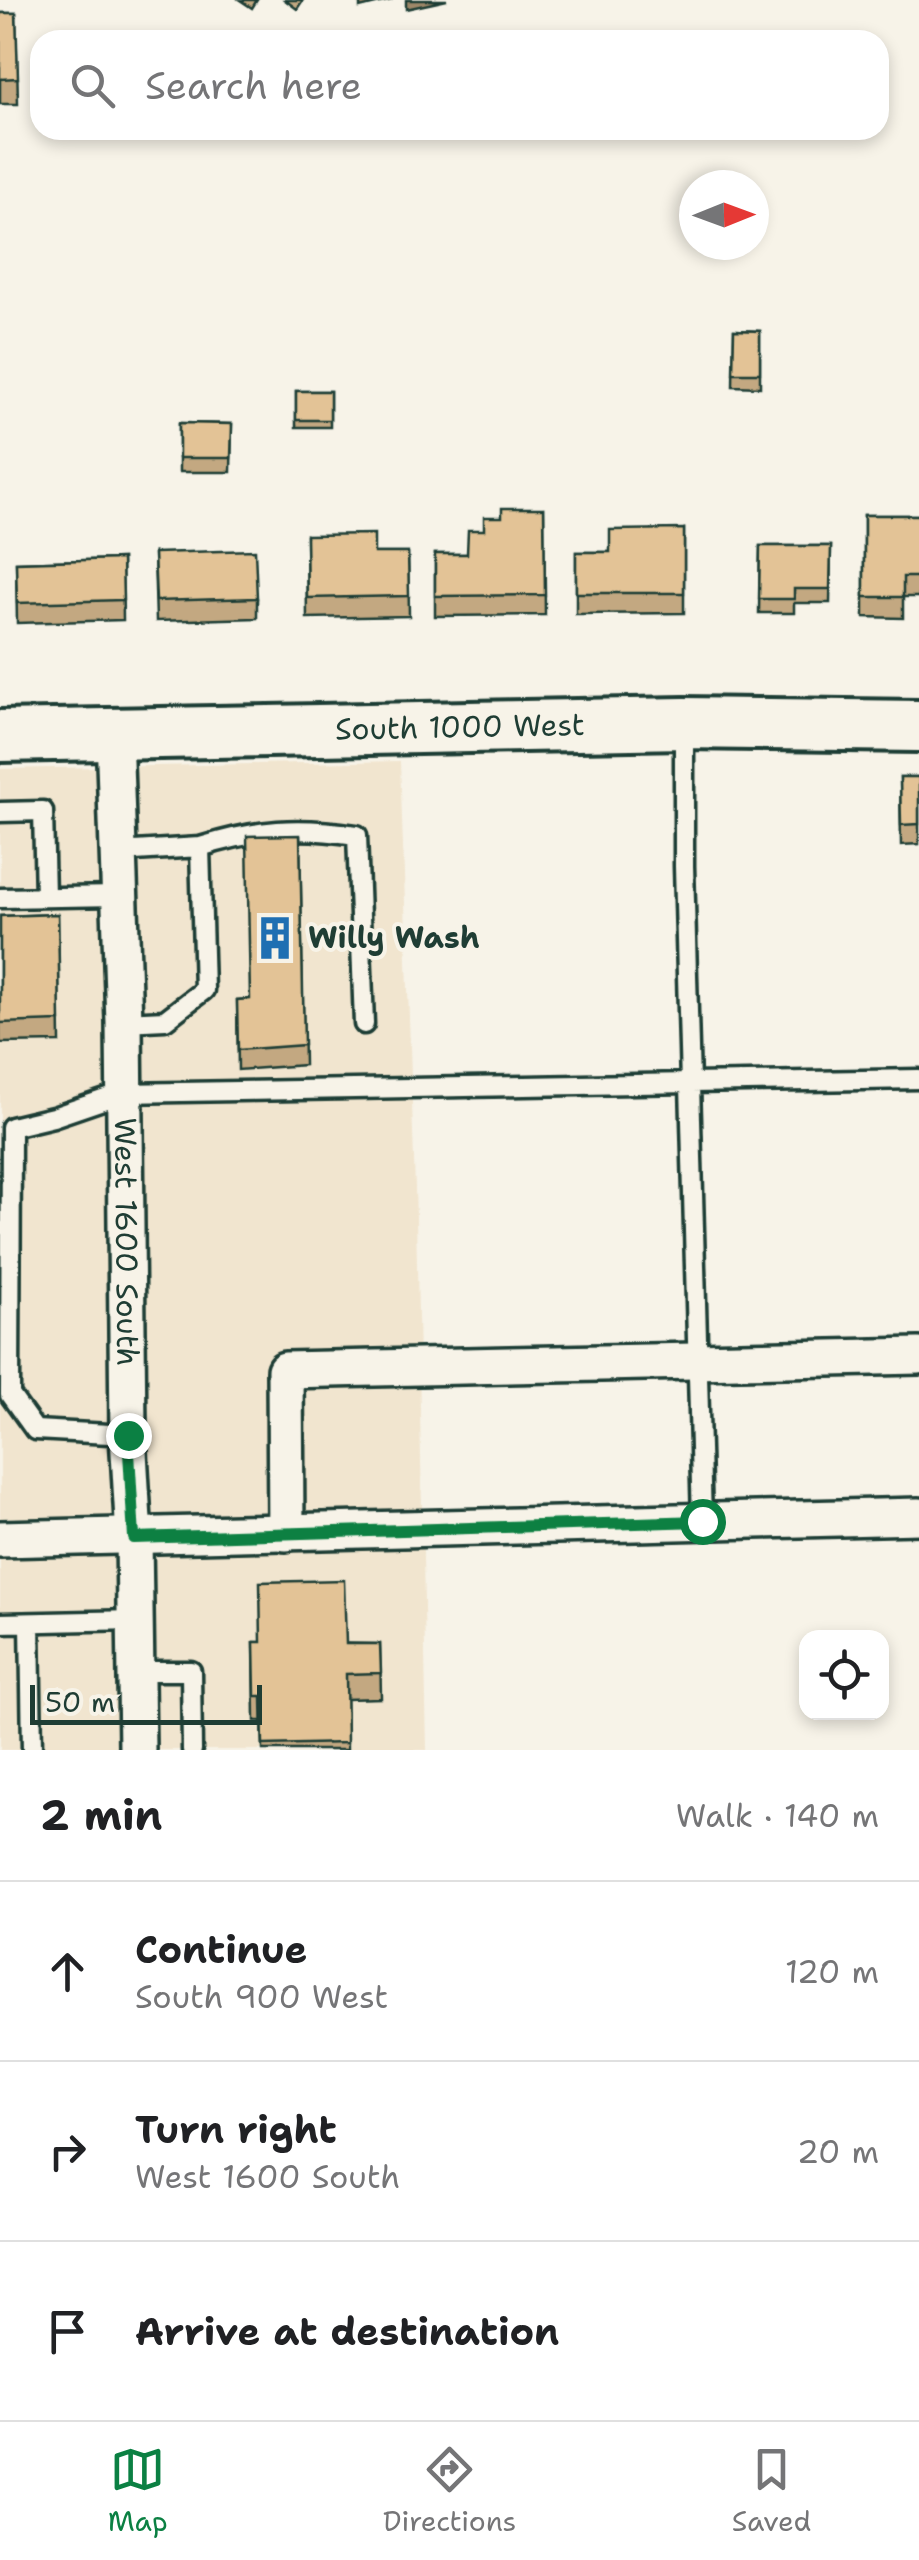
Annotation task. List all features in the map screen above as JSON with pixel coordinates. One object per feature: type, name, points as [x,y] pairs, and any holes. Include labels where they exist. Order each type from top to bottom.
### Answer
[{"type":"main road","name":"South 1000 West","points":[[0,736],[684,724],[919,726]]},
{"type":"street","name":"West 1600 South","points":[[114,734],[124,1022],[128,1435],[138,1750]]},
{"type":"street","points":[[286,1533],[285,1370],[919,1356]]},
{"type":"street","points":[[0,1539],[919,1516]]},
{"type":"lane","points":[[684,724],[684,866],[702,1521]]},
{"type":"lane","points":[[0,812],[43,811],[45,897]]},
{"type":"lane","points":[[118,852],[200,847],[249,832],[315,828],[357,835],[364,1024]]},
{"type":"lane","points":[[124,1022],[166,1020],[204,990],[200,847]]},
{"type":"lane","points":[[0,898],[120,896]]},
{"type":"lane","points":[[128,1435],[35,1430],[10,1395],[11,1126],[53,1117],[124,1093],[919,1079]]},
{"type":"lane","points":[[0,1624],[136,1620]]},
{"type":"lane","points":[[30,1623],[32,1750]]},
{"type":"lane","points":[[136,1671],[191,1671],[192,1750]]},
{"type":"shaded area","points":[[400,761],[416,1217],[427,1750],[0,1750],[0,769]]},
{"type":"building","points":[[0,13],[16,13],[18,78],[0,79]]},
{"type":"building","points":[[734,330],[760,331],[760,373],[733,373]]},
{"type":"building","points":[[296,391],[330,391],[330,420],[296,420]]},
{"type":"building","points":[[179,423],[232,424],[231,458],[179,458]]},
{"type":"building","points":[[502,508],[544,508],[545,595],[435,596],[435,554],[467,554],[468,530],[484,530],[484,517],[502,517]]},
{"type":"building","points":[[864,515],[919,515],[919,577],[903,577],[903,597],[864,597]]},
{"type":"building","points":[[684,529],[684,593],[576,593],[576,552],[610,552],[610,530]]},
{"type":"building","points":[[374,534],[374,553],[408,553],[409,596],[307,598],[306,535]]},
{"type":"building","points":[[760,546],[831,546],[830,589],[794,589],[794,599],[759,599]]},
{"type":"building","points":[[255,550],[257,598],[156,601],[154,553]]},
{"type":"building","points":[[122,559],[123,600],[17,603],[16,562]]},
{"type":"building","points":[[900,777],[919,777],[919,824],[901,825]]},
{"type":"building","name":"Willy Wash","points":[[300,835],[304,1045],[238,1050],[237,1000],[250,999],[247,836]]},
{"type":"building","points":[[58,914],[60,1021],[0,1023],[0,916]]},
{"type":"building","points":[[344,1580],[346,1644],[380,1644],[381,1673],[346,1674],[347,1743],[263,1745],[262,1696],[255,1696],[254,1642],[261,1642],[260,1582]]},
{"type":"place","name":"Willy Wash","points":[[275,938]]},
{"type":"route","points":[[128,1435],[134,1538],[702,1521]]}]
